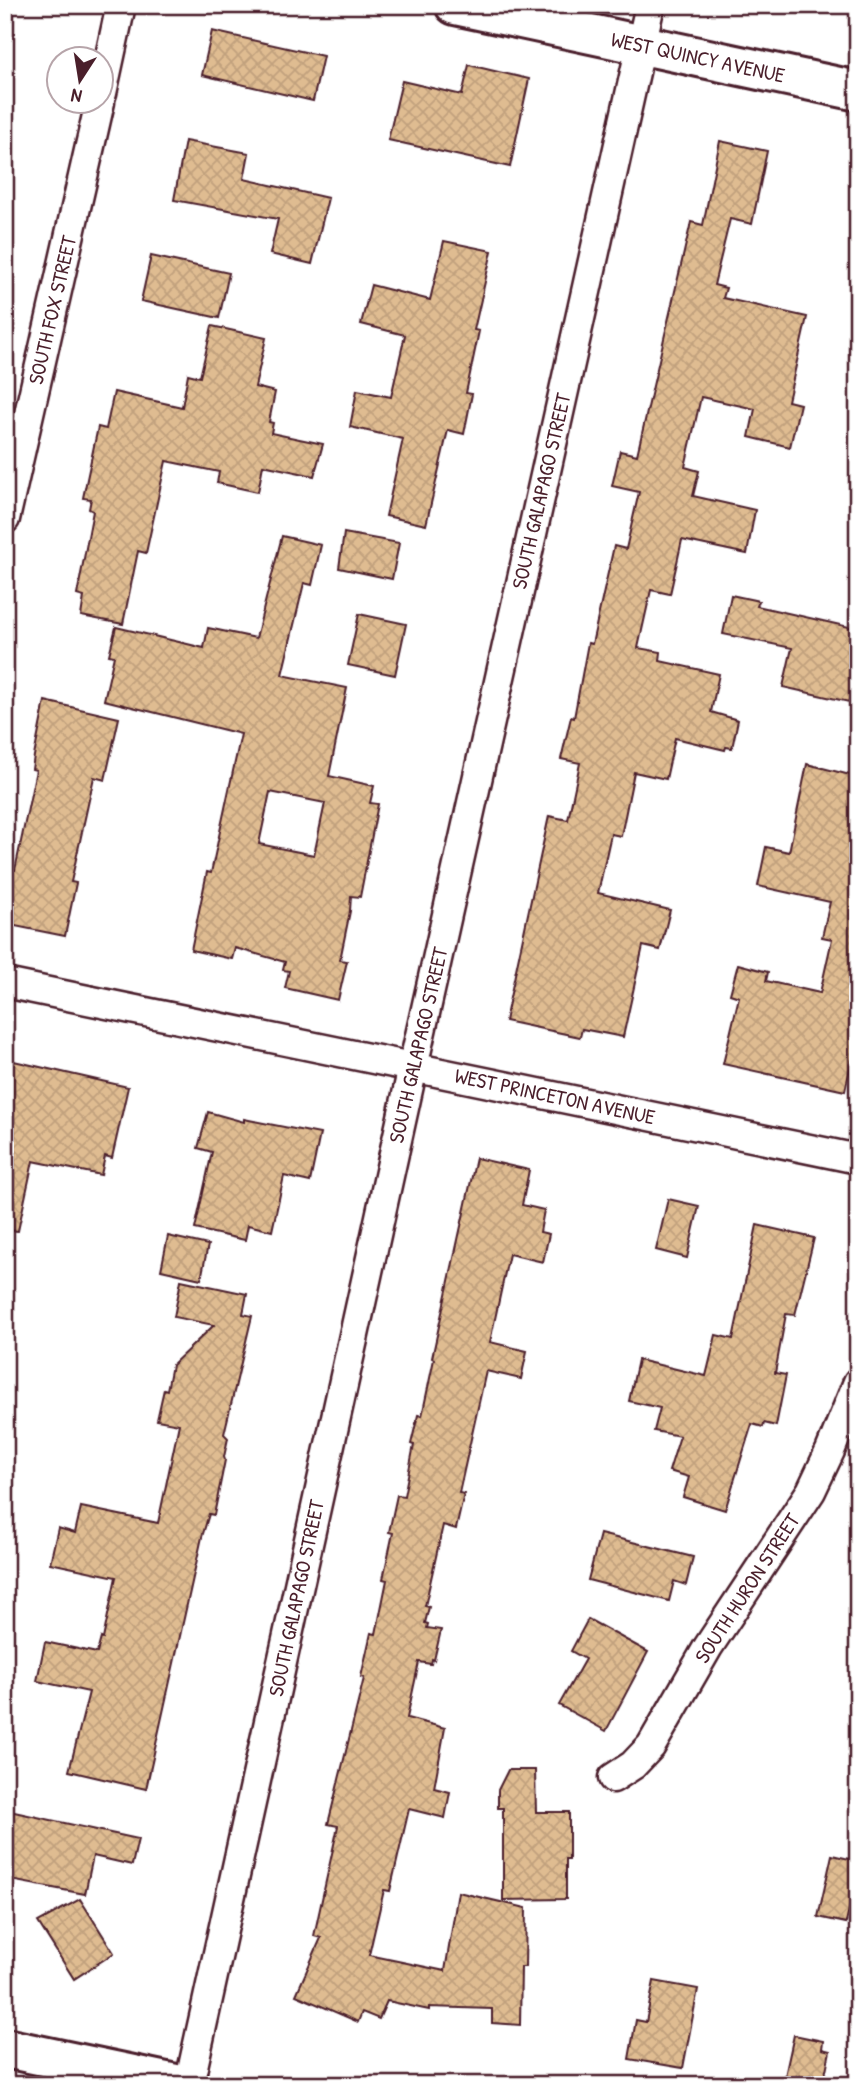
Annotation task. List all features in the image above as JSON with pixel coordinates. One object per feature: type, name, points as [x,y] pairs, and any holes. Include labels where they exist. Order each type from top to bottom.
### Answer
[{"type":"street","points":[[112,46],[121,5]]},
{"type":"street","name":"WEST QUINCY AVENUE","points":[[455,5],[858,91]]},
{"type":"street","name":"SOUTH GALAPAGO STREET","points":[[189,2085],[650,5]]},
{"type":"street","name":"SOUTH FOX STREET","points":[[5,519],[97,116]]},
{"type":"street","name":"WEST PRINCETON AVENUE","points":[[5,984],[858,1159]]},
{"type":"street","name":"SOUTH HURON STREET","points":[[613,1778],[633,1765],[651,1746],[708,1647],[811,1491],[858,1382]]},
{"type":"street","points":[[5,2048],[181,2085]]},
{"type":"building","points":[[212,31],[323,56],[313,101],[202,75]]},
{"type":"building","points":[[469,65],[529,79],[510,167],[388,140],[402,81],[462,95]]},
{"type":"building","points":[[185,141],[249,153],[244,179],[328,198],[312,264],[270,254],[278,219],[174,200]]},
{"type":"building","points":[[720,141],[767,151],[752,224],[730,219],[714,285],[726,288],[723,298],[807,317],[788,401],[800,404],[790,447],[749,437],[755,409],[701,397],[685,467],[699,471],[693,496],[755,510],[747,554],[682,540],[670,594],[651,590],[638,648],[661,652],[660,661],[719,674],[711,712],[738,720],[732,748],[726,747],[725,750],[675,738],[666,779],[634,772],[621,836],[611,834],[598,893],[670,910],[660,950],[643,946],[623,1037],[582,1029],[580,1037],[505,1021],[549,816],[568,820],[580,763],[561,759],[571,717],[574,718],[588,643],[592,644],[614,546],[626,549],[639,492],[612,486],[620,451],[637,455],[691,222],[703,225]]},
{"type":"building","points":[[444,241],[492,251],[474,330],[479,331],[466,393],[472,394],[464,434],[448,430],[426,525],[386,516],[403,439],[350,427],[357,390],[391,397],[405,335],[361,324],[371,285],[430,300]]},
{"type":"building","points":[[151,256],[229,273],[219,318],[141,301]]},
{"type":"building","points":[[212,326],[266,338],[255,387],[275,392],[269,422],[273,423],[271,433],[323,444],[314,476],[263,465],[258,492],[217,483],[219,472],[166,461],[146,553],[138,551],[123,624],[81,616],[84,597],[77,595],[93,511],[89,509],[91,499],[83,498],[98,427],[106,429],[114,392],[182,407],[188,374],[200,377]]},
{"type":"building","points":[[344,533],[399,543],[392,579],[339,568]]},
{"type":"building","points":[[282,536],[321,545],[312,585],[304,583],[282,675],[347,688],[329,776],[374,786],[370,803],[378,804],[360,897],[351,896],[340,960],[347,961],[338,1000],[285,988],[289,971],[283,970],[285,962],[235,948],[232,959],[191,950],[207,872],[211,873],[241,734],[104,700],[114,656],[109,655],[116,627],[204,648],[208,628],[256,638]],"holes":[[[270,792],[325,803],[314,855],[259,844]]]},
{"type":"building","points":[[731,595],[759,601],[757,606],[858,629],[858,704],[783,687],[792,648],[723,634]]},
{"type":"building","points":[[359,614],[406,624],[395,675],[348,665]]},
{"type":"building","points":[[45,701],[119,718],[105,780],[94,777],[71,882],[76,883],[65,936],[5,924],[5,903],[12,870],[15,870],[36,770],[32,769]]},
{"type":"building","points":[[807,764],[858,777],[858,1032],[845,1091],[723,1064],[739,997],[730,994],[738,964],[768,972],[766,981],[820,993],[832,939],[822,937],[830,902],[758,886],[766,847],[789,852]]},
{"type":"building","points":[[5,1059],[128,1087],[112,1158],[105,1156],[101,1175],[33,1161],[18,1231],[5,1230]]},
{"type":"building","points":[[208,1112],[244,1122],[244,1119],[320,1134],[310,1182],[284,1176],[272,1231],[248,1225],[245,1240],[195,1229],[212,1152],[198,1148]]},
{"type":"building","points":[[476,1158],[529,1170],[522,1205],[544,1210],[540,1232],[549,1234],[543,1262],[509,1254],[490,1342],[527,1351],[521,1379],[486,1371],[459,1493],[464,1494],[456,1529],[443,1525],[425,1606],[429,1607],[425,1623],[428,1624],[427,1628],[441,1630],[434,1660],[432,1659],[431,1664],[419,1662],[407,1718],[445,1728],[434,1788],[450,1792],[445,1818],[409,1809],[390,1891],[384,1890],[369,1955],[445,1971],[458,1892],[526,1908],[520,2025],[492,2023],[492,2009],[429,2007],[429,2010],[387,2001],[379,2019],[362,2012],[358,2022],[296,1995],[321,1938],[314,1936],[338,1826],[328,1824],[364,1678],[361,1677],[371,1633],[376,1634],[387,1580],[383,1579],[393,1533],[389,1532],[397,1495],[404,1496],[414,1445],[411,1444],[418,1415],[422,1416]]},
{"type":"building","points":[[668,1199],[699,1206],[687,1258],[656,1250]]},
{"type":"building","points":[[757,1225],[814,1238],[795,1315],[786,1314],[775,1373],[786,1375],[776,1426],[752,1424],[725,1510],[683,1497],[689,1477],[669,1471],[680,1436],[654,1431],[660,1408],[629,1401],[638,1360],[706,1376],[716,1335],[733,1339]]},
{"type":"building","points":[[168,1236],[208,1245],[201,1279],[161,1270]]},
{"type":"building","points":[[181,1280],[247,1294],[243,1314],[252,1316],[224,1434],[228,1438],[214,1515],[209,1514],[202,1537],[146,1789],[69,1771],[89,1692],[37,1681],[45,1642],[97,1653],[101,1638],[103,1639],[116,1577],[50,1563],[58,1528],[75,1533],[81,1507],[158,1523],[179,1424],[157,1420],[164,1389],[167,1390],[172,1365],[214,1325],[174,1317]]},
{"type":"building","points":[[600,1534],[693,1557],[686,1585],[674,1581],[669,1601],[588,1580]]},
{"type":"building","points":[[588,1619],[648,1652],[606,1731],[559,1705],[585,1659],[571,1651]]},
{"type":"building","points":[[508,1770],[535,1770],[536,1812],[569,1812],[566,1899],[503,1900],[503,1808],[498,1808],[498,1790]]},
{"type":"building","points":[[5,1810],[138,1839],[132,1865],[93,1856],[85,1894],[5,1879]]},
{"type":"building","points":[[832,1855],[858,1861],[846,1923],[818,1917]]},
{"type":"building","points":[[80,1899],[114,1953],[74,1979],[38,1922]]},
{"type":"building","points":[[654,1981],[698,1989],[683,2068],[629,2059],[636,2020],[646,2022]]},
{"type":"building","points":[[794,2035],[823,2041],[822,2049],[830,2051],[823,2085],[785,2076]]}]
